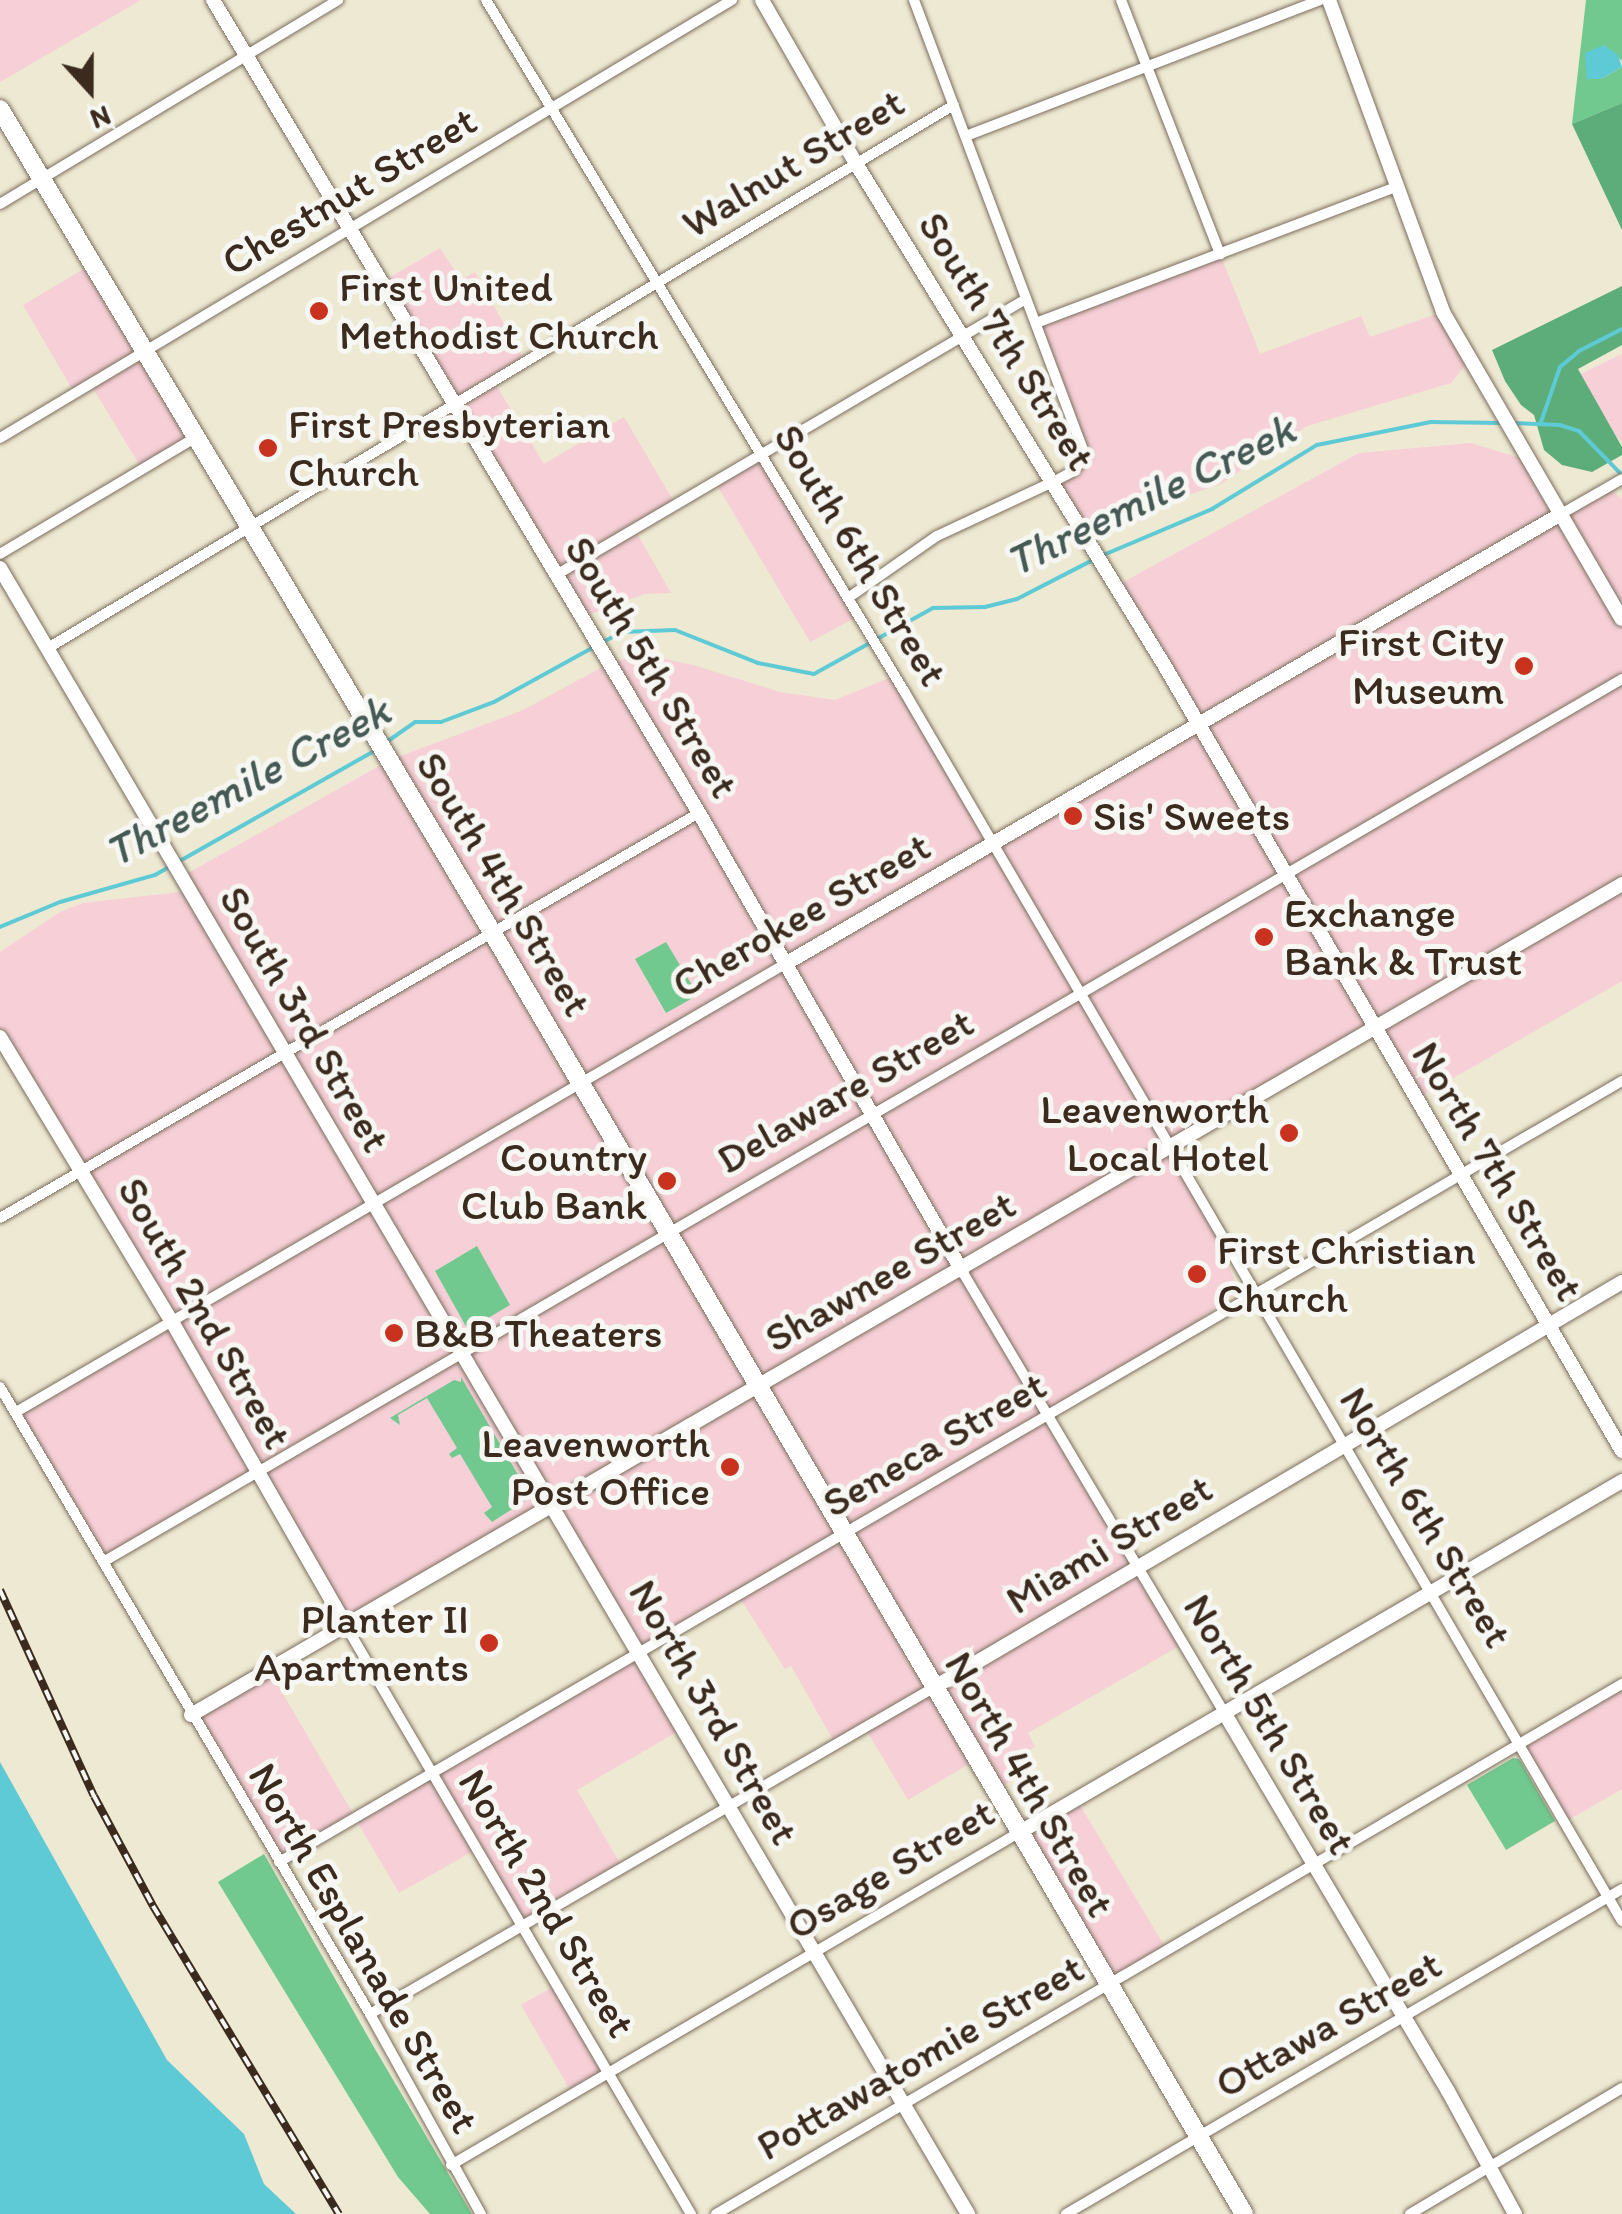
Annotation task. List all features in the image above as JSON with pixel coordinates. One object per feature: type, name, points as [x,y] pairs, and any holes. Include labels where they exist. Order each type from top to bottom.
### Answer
[{"type":"highway","name":"South 4th Street","points":[[0,109],[249,530],[367,720],[758,1388]]},
{"type":"highway","name":"North 4th Street","points":[[758,1388],[1244,2214]]},
{"type":"street","name":"South 5th Street","points":[[213,0],[699,813],[962,1271]]},
{"type":"street","points":[[0,204],[338,0]]},
{"type":"street","name":"South 6th Street","points":[[486,0],[763,454],[1170,1148]]},
{"type":"street","name":"Chestnut Street","points":[[0,438],[732,0]]},
{"type":"street","name":"South 7th Street","points":[[762,0],[855,162],[1126,602],[1374,1030]]},
{"type":"street","points":[[848,598],[937,536],[1074,471],[1086,456],[914,0]]},
{"type":"street","points":[[1121,0],[1220,254]]},
{"type":"street","name":"Walnut Street","points":[[966,136],[1320,0]]},
{"type":"street","points":[[1329,0],[1443,312],[1622,619]]},
{"type":"street","name":"Walnut Street","points":[[48,648],[954,104]]},
{"type":"street","points":[[1036,324],[1396,187]]},
{"type":"street","points":[[556,575],[1026,299]]},
{"type":"street","points":[[0,554],[196,437]]},
{"type":"street","name":"Cherokee Street","points":[[16,1412],[1622,479]]},
{"type":"street","name":"South 3rd Street","points":[[0,568],[552,1504]]},
{"type":"street","name":"Delaware Street","points":[[103,1562],[1622,680]]},
{"type":"street","points":[[0,1218],[699,813]]},
{"type":"street","name":"Shawnee Street","points":[[191,1715],[962,1271],[1622,884]]},
{"type":"street","name":"North 7th Street","points":[[1374,1030],[1622,1451]]},
{"type":"street","name":"South 2nd Street","points":[[0,1037],[171,1320],[346,1626]]},
{"type":"street","name":"Seneca Street","points":[[278,1862],[1622,1081]]},
{"type":"street","name":"North 6th Street","points":[[1170,1148],[1432,1590],[1622,1921]]},
{"type":"street","name":"North 5th Street","points":[[962,1271],[1405,2018],[1515,2214]]},
{"type":"street","name":"Miami Street","points":[[370,2014],[1622,1282]]},
{"type":"street","name":"North Esplanade Street","points":[[0,1386],[370,2014],[451,2165],[482,2214]]},
{"type":"street","name":"Osage Street","points":[[451,2165],[1622,1481]]},
{"type":"street","name":"North 3rd Street","points":[[552,1504],[968,2214]]},
{"type":"street","name":"North 2nd Street","points":[[346,1626],[692,2214]]},
{"type":"street","name":"Pottawatomie Street","points":[[716,2214],[1622,1684]]},
{"type":"street","name":"Ottawa Street","points":[[1066,2214],[1622,1889]]},
{"type":"street","points":[[1410,2214],[1622,2088]]},
{"type":"shaded area","points":[[0,0],[141,0],[0,82]]},
{"type":"shaded area","points":[[440,248],[461,280],[475,272],[524,360],[493,380],[544,464],[624,417],[676,505],[635,530],[671,593],[644,594],[591,614],[578,614],[382,282]]},
{"type":"shaded area","points":[[1220,254],[1260,354],[1361,316],[1370,337],[1443,312],[1469,361],[1451,383],[1307,426],[1219,485],[1082,529],[1053,482],[1085,455],[1036,323]]},
{"type":"shaded area","points":[[92,264],[196,437],[142,469],[91,385],[75,394],[23,305]]},
{"type":"shaded area","points":[[1622,354],[1622,443],[1600,415],[1581,374]]},
{"type":"shaded area","points":[[1471,443],[1527,460],[1561,514],[1608,487],[1622,499],[1622,981],[1415,1100],[1374,1030],[1171,1148],[1213,1220],[1238,1291],[1149,1356],[1047,1416],[1183,1644],[1028,1733],[1035,1747],[1021,1755],[1030,1771],[995,1790],[976,1760],[908,1800],[865,1728],[836,1745],[791,1666],[785,1669],[738,1595],[637,1651],[682,1729],[577,1790],[623,1868],[523,1926],[477,1849],[399,1893],[355,1818],[279,1862],[191,1715],[269,1670],[355,1817],[636,1652],[552,1504],[346,1626],[257,1472],[103,1562],[16,1412],[171,1319],[0,1037],[0,952],[60,912],[83,903],[189,891],[181,877],[390,760],[523,710],[608,664],[640,654],[693,665],[780,692],[835,700],[894,676],[991,843],[1197,725],[1116,586],[1359,453]]},
{"type":"shaded area","points":[[763,454],[859,616],[810,642],[715,482]]},
{"type":"shaded area","points":[[1622,1684],[1622,1789],[1565,1822],[1521,1743]]},
{"type":"shaded area","points":[[1077,1800],[1167,1950],[1107,1985],[1020,1832]]},
{"type":"shaded area","points":[[558,1984],[611,2073],[573,2095],[521,2005]]},
{"type":"green space","points":[[1586,0],[1622,0],[1622,61],[1604,45],[1601,79],[1622,67],[1622,103],[1572,124]]},
{"type":"green space","points":[[1622,103],[1622,230],[1572,124]]},
{"type":"green space","points":[[1622,286],[1622,345],[1578,369],[1622,447],[1622,455],[1592,472],[1562,465],[1544,450],[1534,415],[1521,405],[1505,381],[1492,350]]},
{"type":"green space","points":[[666,942],[698,995],[666,1013],[635,959]]},
{"type":"green space","points":[[477,1246],[510,1305],[468,1330],[435,1271]]},
{"type":"green space","points":[[461,1377],[531,1497],[492,1522],[484,1513],[492,1507],[460,1454],[452,1458],[449,1454],[457,1448],[427,1398],[398,1415],[400,1425],[390,1418],[454,1380],[461,1382]]},
{"type":"green space","points":[[1513,1758],[1519,1759],[1555,1821],[1506,1850],[1467,1785]]},
{"type":"green space","points":[[264,1854],[472,2214],[430,2214],[398,2177],[218,1882]]},
{"type":"water","points":[[1604,45],[1618,55],[1622,67],[1601,79],[1587,79],[1585,53]]},
{"type":"water","points":[[0,1762],[167,2060],[244,2134],[264,2184],[296,2214],[0,2214]]},
{"type":"waterway","points":[[1541,422],[1560,367],[1579,351],[1622,329]]},
{"type":"waterway","name":"Threemile Creek","points":[[1101,556],[1212,509],[1317,445],[1431,422],[1502,423]]},
{"type":"waterway","name":"Threemile Creek","points":[[1512,423],[1560,425],[1579,431],[1622,475]]},
{"type":"waterway","name":"Threemile Creek","points":[[603,642],[622,632],[675,630],[758,663],[814,674],[933,608],[985,607],[1017,599],[1093,560]]},
{"type":"waterway","name":"Threemile Creek","points":[[388,741],[415,722],[441,722],[494,702],[594,647]]},
{"type":"waterway","name":"Threemile Creek","points":[[0,927],[60,902],[155,875],[376,750]]},
{"type":"railway","points":[[0,1590],[94,1796],[153,1906],[339,2214]]},
{"type":"place","name":"First United Methodist Church","points":[[319,311]]},
{"type":"place","name":"First Presbyterian Church","points":[[268,448]]},
{"type":"place","name":"First City Museum","points":[[1524,666]]},
{"type":"place","name":"Sis' Sweets","points":[[1073,816]]},
{"type":"place","name":"Exchange Bank & Trust","points":[[1264,937]]},
{"type":"place","name":"Leavenworth Local Hotel","points":[[1289,1133]]},
{"type":"place","name":"Country Club Bank","points":[[667,1181]]},
{"type":"place","name":"First Christian Church","points":[[1197,1274]]},
{"type":"place","name":"B&B Theaters","points":[[394,1333]]},
{"type":"place","name":"Leavenworth Post Office","points":[[730,1467]]},
{"type":"place","name":"Planter II Apartments","points":[[489,1643]]}]
